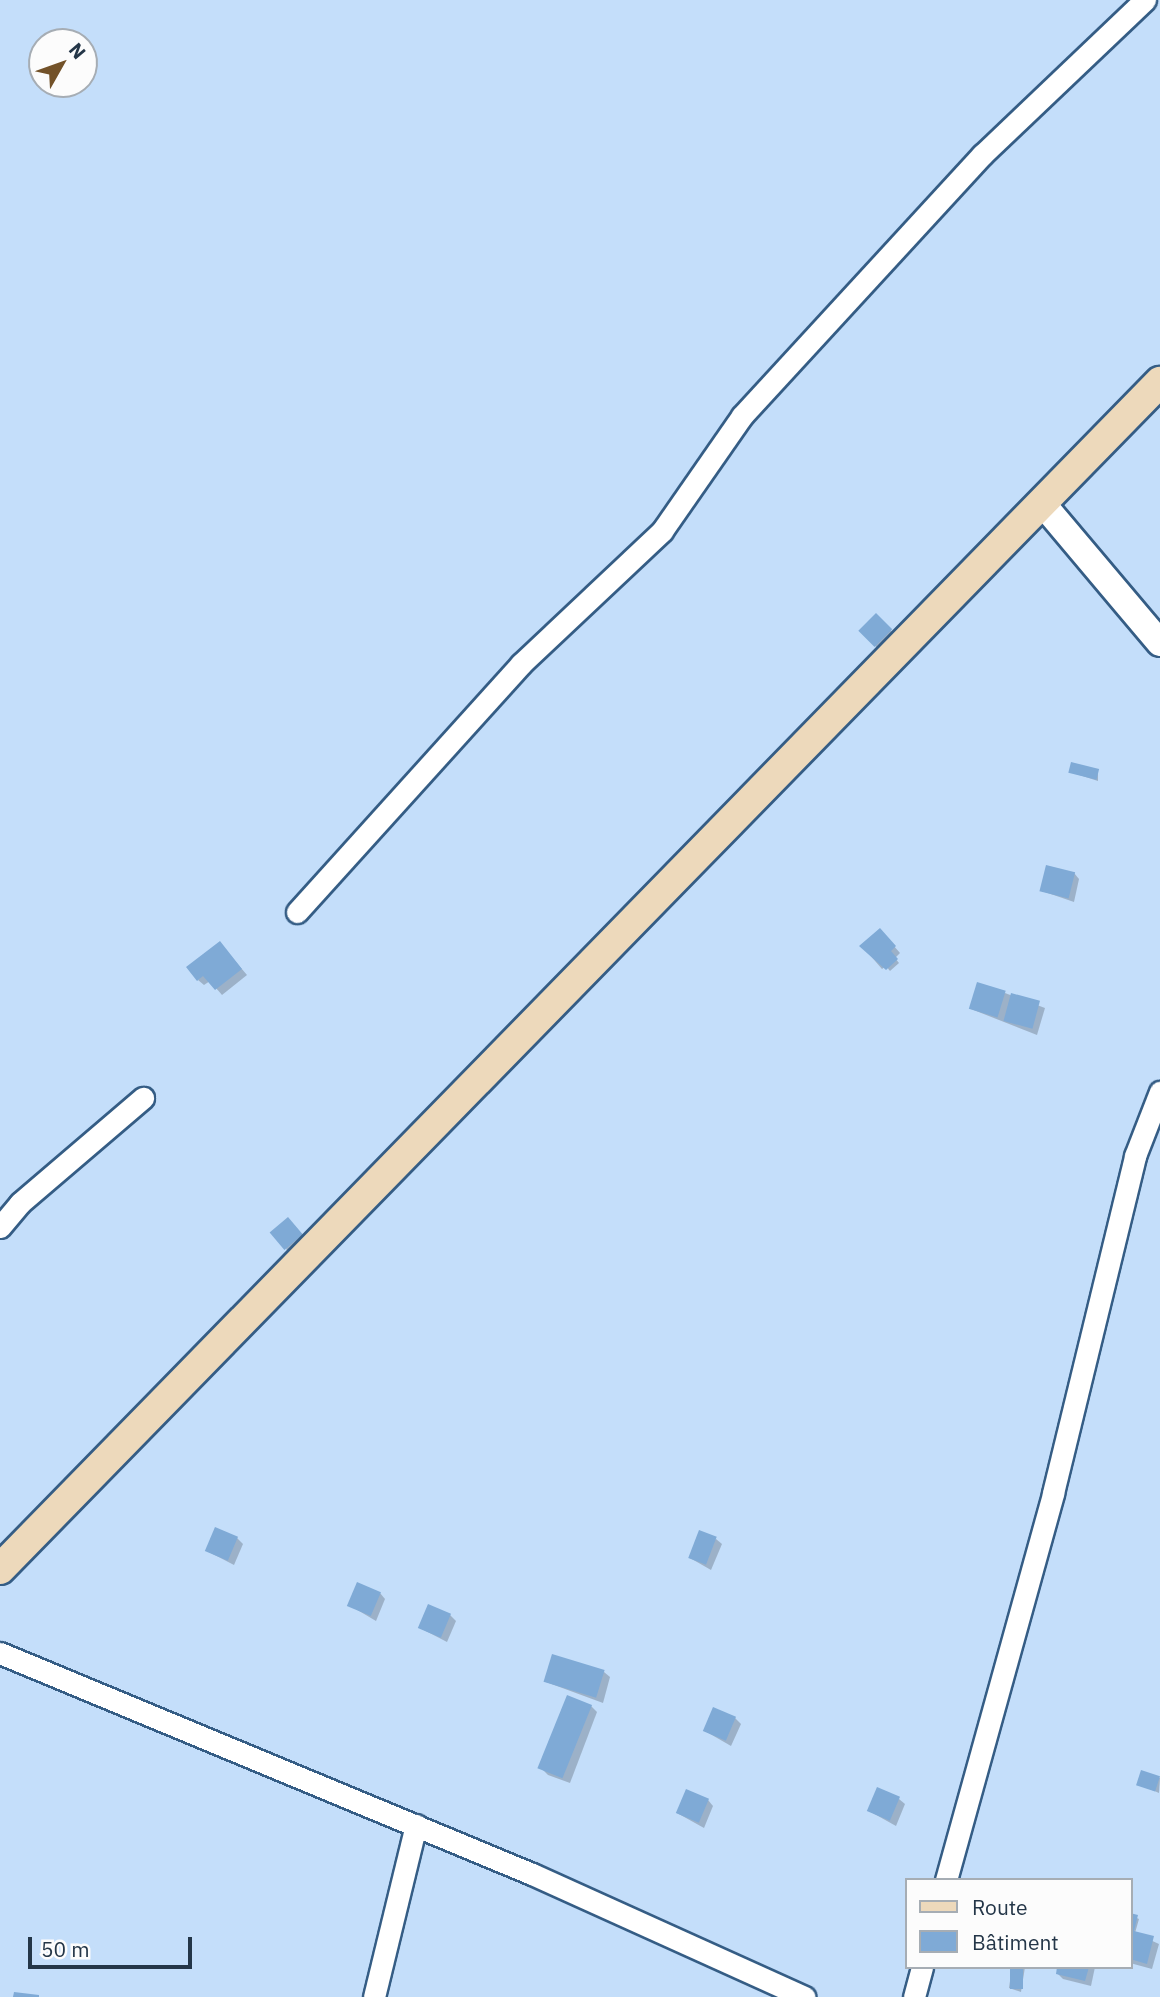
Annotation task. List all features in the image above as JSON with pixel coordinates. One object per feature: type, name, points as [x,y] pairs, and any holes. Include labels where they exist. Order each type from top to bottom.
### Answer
[{"type":"main road","points":[[0,1569],[1160,383]]},
{"type":"street","points":[[297,912],[521,664],[662,531],[743,416],[982,155],[1145,0]]},
{"type":"street","points":[[1042,503],[1160,643]]},
{"type":"street","points":[[947,1878],[1053,1493],[1135,1156],[1160,1092]]},
{"type":"street","points":[[0,1227],[20,1203],[143,1098]]},
{"type":"street","points":[[0,1653],[415,1825],[805,1997]]},
{"type":"street","points":[[374,1997],[415,1825]]},
{"type":"street","points":[[914,1997],[921,1969]]},
{"type":"building","points":[[876,613],[892,629],[875,647],[858,631]]},
{"type":"building","points":[[1071,762],[1099,769],[1096,780],[1068,773]]},
{"type":"building","points":[[1046,865],[1075,872],[1069,898],[1039,891]]},
{"type":"building","points":[[880,928],[896,946],[891,951],[898,959],[886,970],[859,946]]},
{"type":"building","points":[[220,941],[242,969],[215,990],[203,976],[197,981],[186,967]]},
{"type":"building","points":[[977,982],[1006,991],[998,1018],[969,1009]]},
{"type":"building","points":[[1011,993],[1040,1001],[1032,1029],[1003,1021]]},
{"type":"building","points":[[288,1217],[303,1235],[284,1250],[270,1232]]},
{"type":"building","points":[[215,1527],[238,1537],[228,1561],[205,1551]]},
{"type":"building","points":[[699,1530],[717,1537],[706,1565],[688,1558]]},
{"type":"building","points":[[357,1582],[381,1592],[371,1616],[347,1606]]},
{"type":"building","points":[[428,1604],[451,1614],[441,1638],[418,1628]]},
{"type":"building","points":[[552,1654],[605,1670],[596,1698],[544,1682]]},
{"type":"building","points":[[567,1695],[592,1705],[562,1778],[537,1768]]},
{"type":"building","points":[[713,1707],[736,1717],[726,1741],[703,1731]]},
{"type":"building","points":[[1141,1770],[1160,1776],[1155,1791],[1136,1785]]},
{"type":"building","points":[[877,1787],[900,1797],[890,1821],[867,1811]]},
{"type":"building","points":[[686,1789],[709,1799],[699,1823],[676,1813]]},
{"type":"building","points":[[1132,1914],[1138,1915],[1134,1931],[1154,1936],[1147,1964],[1132,1960]]},
{"type":"building","points":[[1010,1969],[1023,1969],[1023,1989],[1010,1989]]},
{"type":"building","points":[[1057,1969],[1088,1969],[1085,1981],[1056,1974]]},
{"type":"building","points":[[14,1992],[39,1995],[39,1997],[13,1997]]}]
